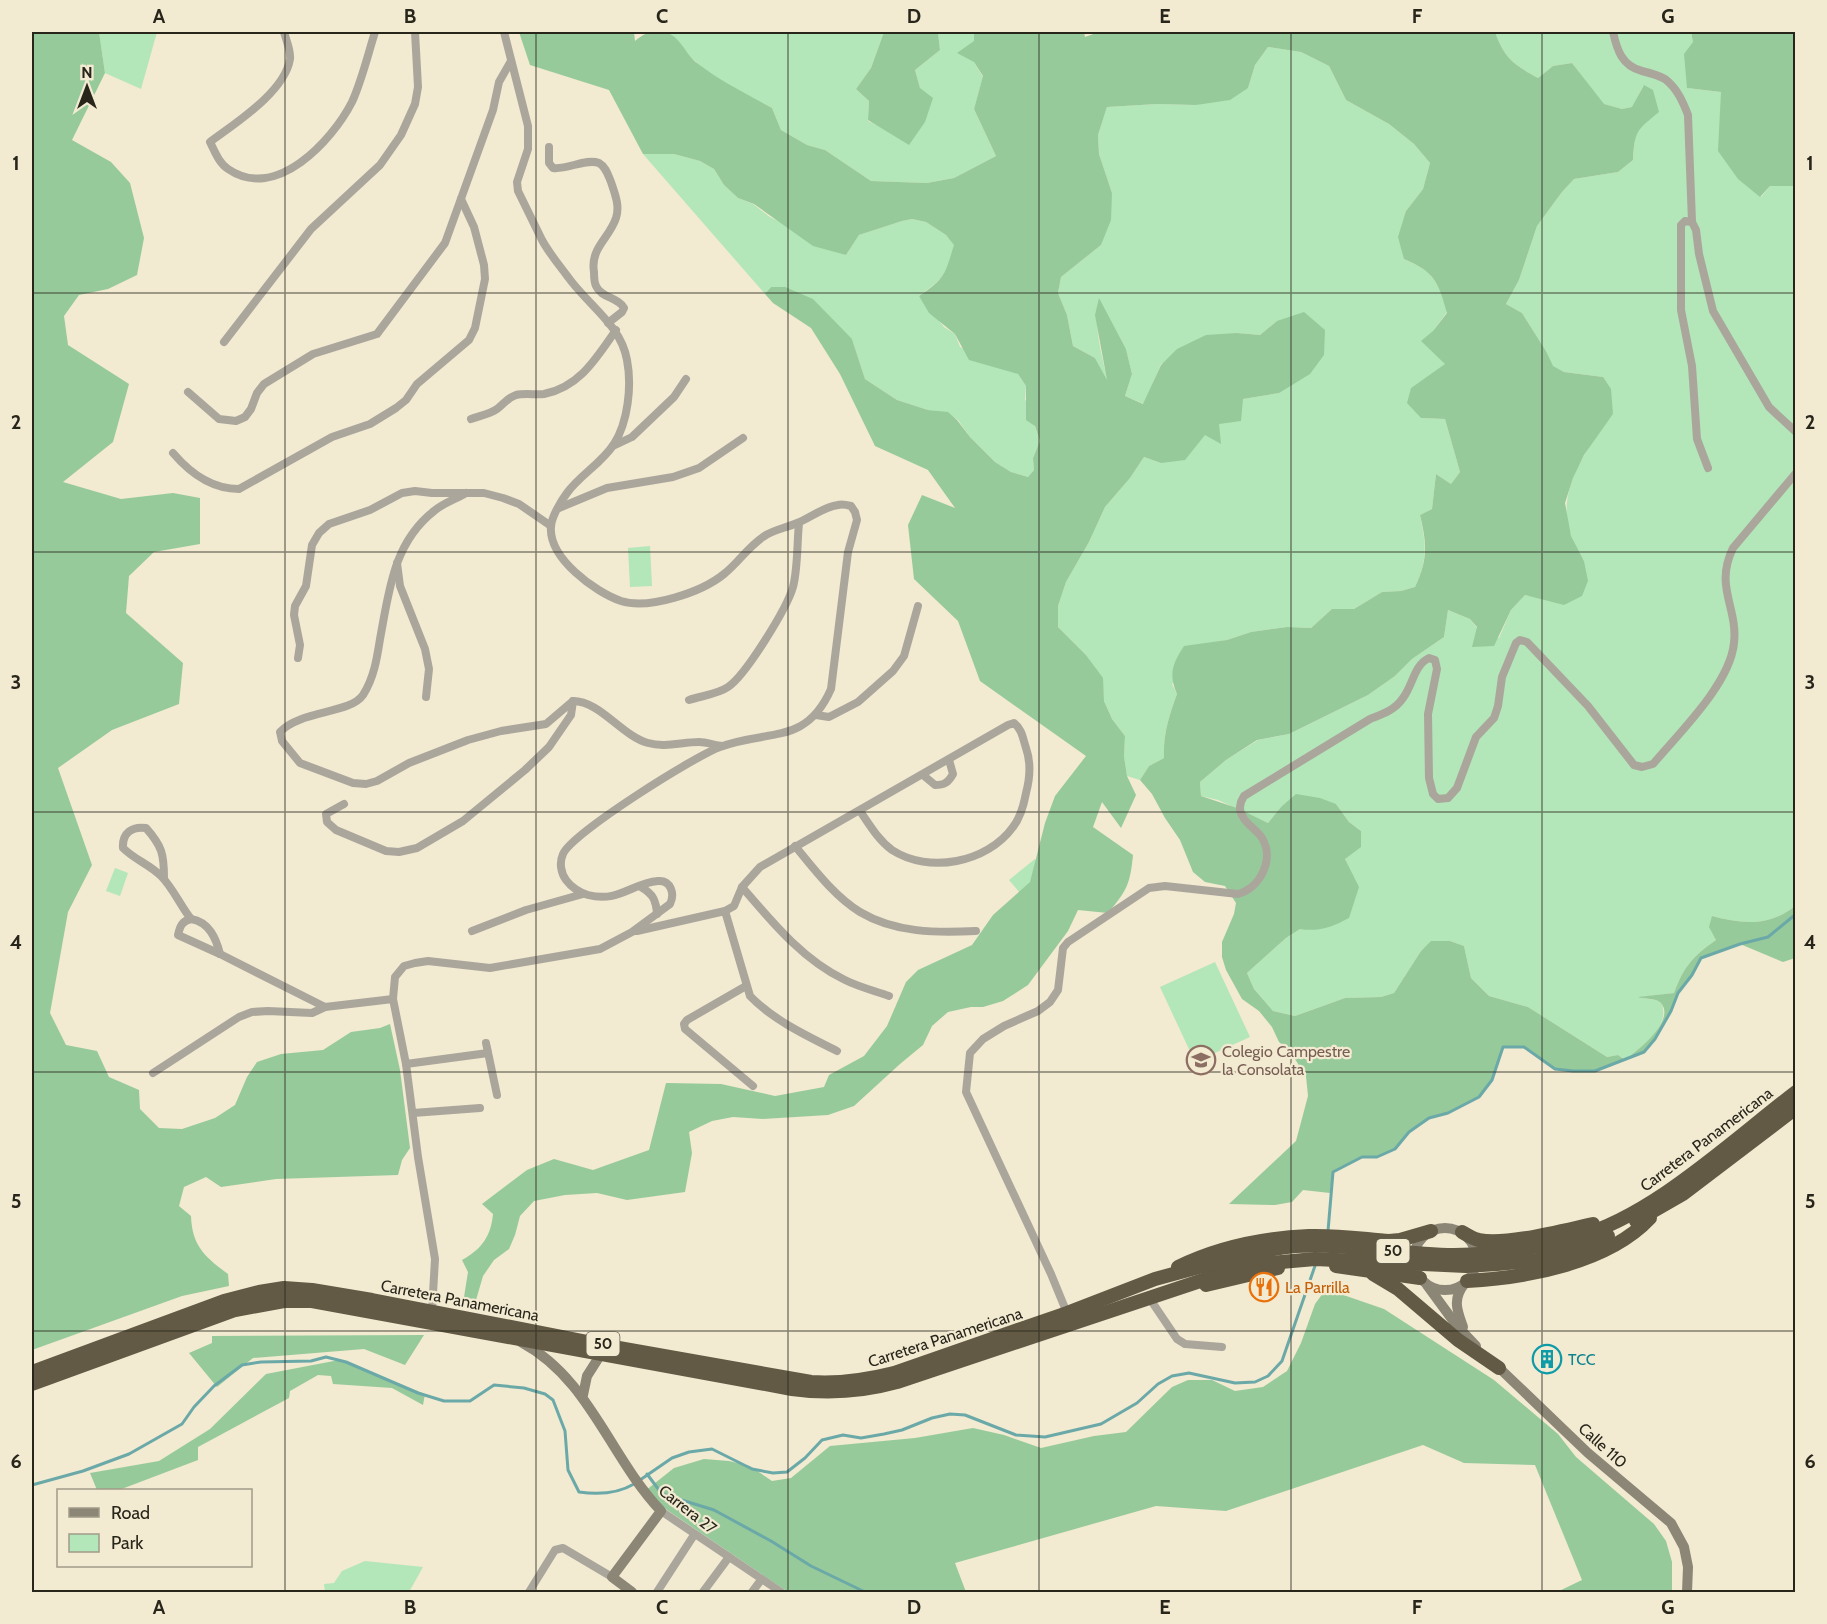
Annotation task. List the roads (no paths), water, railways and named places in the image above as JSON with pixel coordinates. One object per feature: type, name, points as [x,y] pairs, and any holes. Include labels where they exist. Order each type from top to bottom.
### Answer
[{"type":"highway","name":"Carretera Panamericana","points":[[32,1372],[224,1301],[284,1288],[312,1290],[432,1311],[603,1345],[811,1382],[866,1381],[1067,1313],[1155,1279],[1315,1259],[1466,1266],[1537,1260],[1616,1222],[1655,1198],[1710,1161],[1796,1092]]},
{"type":"highway","name":"Carretera Panamericana","points":[[1576,1243],[1622,1229],[1683,1194],[1796,1108]]},
{"type":"highway","points":[[1466,1282],[1541,1271],[1601,1251],[1637,1231],[1659,1208]]},
{"type":"highway","points":[[1462,1232],[1478,1240],[1493,1241],[1616,1222]]},
{"type":"highway","points":[[1155,1279],[1196,1258],[1266,1240],[1311,1236],[1389,1241],[1431,1231]]},
{"type":"highway","points":[[1177,1288],[1216,1284],[1269,1270],[1296,1266],[1366,1269],[1424,1282]]},
{"type":"highway","points":[[1366,1269],[1398,1289],[1458,1340],[1499,1368]]},
{"type":"highway","name":"Carretera Panamericana","points":[[32,1384],[236,1310],[284,1301],[312,1301],[792,1389],[823,1393],[850,1392],[897,1382],[1150,1299],[1214,1270]]},
{"type":"main road","points":[[1465,1336],[1456,1302],[1460,1290],[1466,1282],[1475,1268],[1476,1252],[1462,1232],[1447,1227],[1431,1231],[1417,1243],[1413,1261],[1424,1282],[1434,1288],[1447,1290],[1466,1282]]},
{"type":"main road","name":"Calle 110","points":[[1424,1282],[1465,1336],[1588,1453],[1671,1523],[1684,1547],[1688,1567],[1687,1593]]},
{"type":"main road","name":"Carrera 27","points":[[516,1339],[548,1359],[583,1395],[644,1493],[661,1511]]},
{"type":"main road","points":[[583,1395],[587,1376],[601,1354]]},
{"type":"main road","points":[[632,1593],[612,1577],[661,1511]]},
{"type":"street","points":[[284,32],[290,57],[288,66],[273,92],[260,105],[210,142],[219,160],[227,168],[241,175],[254,178],[271,177],[287,171],[322,144],[339,123],[352,101],[375,32]]},
{"type":"street","points":[[224,342],[311,230],[380,165],[401,135],[415,104],[418,87],[415,32]]},
{"type":"street","points":[[432,1311],[435,1259],[406,1064],[393,999],[394,977],[404,966],[428,961],[490,968],[600,949],[632,932],[670,904],[673,897],[672,890],[667,883],[659,881],[614,897],[598,898],[583,894],[571,886],[565,878],[561,867],[563,854],[572,842],[629,800],[695,758],[722,746],[780,735],[816,716],[831,689],[848,552],[857,520],[851,506],[839,505],[826,508],[799,523],[765,535],[721,577],[702,587],[662,601],[644,604],[625,603],[606,596],[586,583],[564,562],[551,526],[566,494],[613,446],[620,431],[629,383],[625,347],[616,330],[570,280],[543,242],[518,191],[517,182],[528,150],[528,126],[504,32]]},
{"type":"street","points":[[1612,32],[1621,57],[1628,65],[1662,77],[1671,84],[1685,107],[1688,115],[1692,222],[1696,230],[1699,254],[1713,310],[1768,407],[1796,432]]},
{"type":"street","points":[[188,392],[219,419],[237,421],[245,417],[251,409],[257,393],[264,384],[313,354],[377,334],[445,243],[493,110],[500,82],[511,61]]},
{"type":"street","points":[[549,147],[549,164],[553,168],[561,169],[598,162],[605,168],[615,194],[618,204],[616,219],[596,250],[592,262],[596,287],[606,296],[621,303],[624,308],[608,323]]},
{"type":"street","points":[[173,453],[187,469],[201,479],[226,489],[239,489],[332,437],[370,424],[405,400],[417,384],[469,340],[475,328],[484,279],[484,265],[474,227],[461,199]]},
{"type":"street","points":[[1692,222],[1685,221],[1681,225],[1681,310],[1692,366],[1697,439],[1708,468]]},
{"type":"street","points":[[471,419],[495,410],[509,398],[519,394],[544,394],[577,380],[590,367],[616,330]]},
{"type":"street","points":[[613,446],[632,437],[674,397],[686,379]]},
{"type":"street","points":[[559,508],[607,488],[673,477],[699,468],[743,438]]},
{"type":"street","points":[[1067,1313],[966,1092],[970,1053],[983,1039],[1004,1026],[1038,1011],[1050,1002],[1058,990],[1063,948],[1068,942],[1149,888],[1164,886],[1238,894],[1248,891],[1262,876],[1268,853],[1262,838],[1242,816],[1240,802],[1244,796],[1370,720],[1389,712],[1403,698],[1421,662],[1429,658],[1435,660],[1437,669],[1428,714],[1429,777],[1433,794],[1438,799],[1448,798],[1457,788],[1476,737],[1494,718],[1502,677],[1515,643],[1521,640],[1527,642],[1588,706],[1634,765],[1642,767],[1653,764],[1707,702],[1731,657],[1735,641],[1725,585],[1727,561],[1733,548],[1796,474]]},
{"type":"street","points":[[298,658],[300,645],[294,615],[296,606],[306,585],[312,545],[319,533],[329,524],[370,510],[402,493],[415,491],[484,493],[519,504],[551,526]]},
{"type":"street","points":[[466,493],[435,510],[419,525],[396,560],[374,672],[362,697],[352,704],[288,723],[280,732],[282,741],[300,763],[353,783],[377,782],[409,763],[468,740],[501,731],[546,724],[573,701],[589,705],[634,738],[650,744],[701,742],[722,746]]},
{"type":"street","points":[[689,700],[726,688],[739,679],[749,666],[786,603],[793,586],[799,523]]},
{"type":"street","points":[[396,560],[400,586],[425,649],[429,669],[426,697]]},
{"type":"street","points":[[816,716],[829,717],[858,702],[893,671],[904,656],[918,606]]},
{"type":"street","points":[[344,804],[326,814],[327,822],[336,830],[386,851],[399,852],[417,848],[463,821],[525,770],[549,747],[571,715],[573,701]]},
{"type":"street","points":[[632,932],[725,911],[734,906],[742,887],[760,867],[1008,725],[1014,723],[1019,727],[1028,753],[1029,779],[1023,805],[1012,828],[992,847],[969,859],[943,864],[915,860],[892,850],[874,833],[860,811]]},
{"type":"street","points":[[923,774],[935,785],[943,785],[949,781],[952,774],[949,760]]},
{"type":"street","points":[[164,878],[164,856],[156,839],[146,828],[137,826],[129,831],[123,840],[123,848],[132,858],[151,866],[164,878],[191,919]]},
{"type":"street","points":[[795,846],[824,882],[859,912],[897,927],[940,933],[976,931]]},
{"type":"street","points":[[641,887],[651,893],[657,903],[657,914]]},
{"type":"street","points":[[742,887],[778,930],[807,956],[844,980],[889,996]]},
{"type":"street","points":[[472,932],[526,910],[583,894]]},
{"type":"street","points":[[725,911],[750,996],[797,1030],[837,1051]]},
{"type":"street","points":[[220,954],[214,936],[198,920],[185,920],[180,926],[178,935],[325,1007]]},
{"type":"street","points":[[746,986],[687,1020],[684,1024],[685,1029],[753,1086]]},
{"type":"street","points":[[153,1073],[239,1017],[252,1012],[312,1013],[325,1007],[393,999]]},
{"type":"street","points":[[486,1043],[497,1095]]},
{"type":"street","points":[[406,1064],[488,1053]]},
{"type":"street","points":[[413,1113],[480,1108]]},
{"type":"street","points":[[1150,1299],[1177,1339],[1185,1344],[1222,1347]]},
{"type":"street","name":"Carrera 27","points":[[661,1511],[781,1593]]},
{"type":"street","points":[[657,1593],[694,1535]]},
{"type":"street","points":[[529,1593],[558,1548],[563,1548],[612,1577]]},
{"type":"street","points":[[703,1593],[729,1557]]},
{"type":"street","points":[[752,1593],[761,1580]]},
{"type":"waterway","points":[[1328,1231],[1333,1172],[1362,1157],[1377,1157],[1395,1149],[1409,1132],[1429,1118],[1448,1113],[1479,1097],[1492,1080],[1503,1047],[1524,1047],[1555,1069],[1573,1071],[1595,1071],[1644,1052],[1655,1039],[1678,993],[1692,975],[1701,958],[1768,937],[1796,914]]},
{"type":"waterway","points":[[640,1480],[672,1458],[689,1452],[712,1449],[752,1469],[773,1473],[787,1472],[805,1458],[822,1440],[843,1435],[861,1438],[884,1434],[950,1414],[965,1415],[1016,1435],[1045,1437],[1101,1424],[1137,1403],[1158,1384],[1172,1376],[1189,1373],[1235,1383],[1255,1382],[1268,1376],[1282,1361],[1316,1263]]},
{"type":"waterway","points":[[32,1485],[83,1471],[129,1454],[182,1424],[214,1386],[242,1365],[261,1362],[311,1361],[326,1357],[346,1362],[418,1393],[444,1401],[470,1401],[494,1385],[524,1388],[545,1394],[553,1400],[565,1431],[568,1470],[579,1492],[608,1493],[634,1484]]},
{"type":"waterway","points":[[647,1474],[662,1494],[714,1510],[811,1566],[865,1592]]},
{"type":"place","name":"Colegio Campestre la Consolata","points":[[1201,1060]]},
{"type":"place","name":"La Parrilla","points":[[1264,1287]]},
{"type":"place","name":"TCC","points":[[1547,1359]]}]
